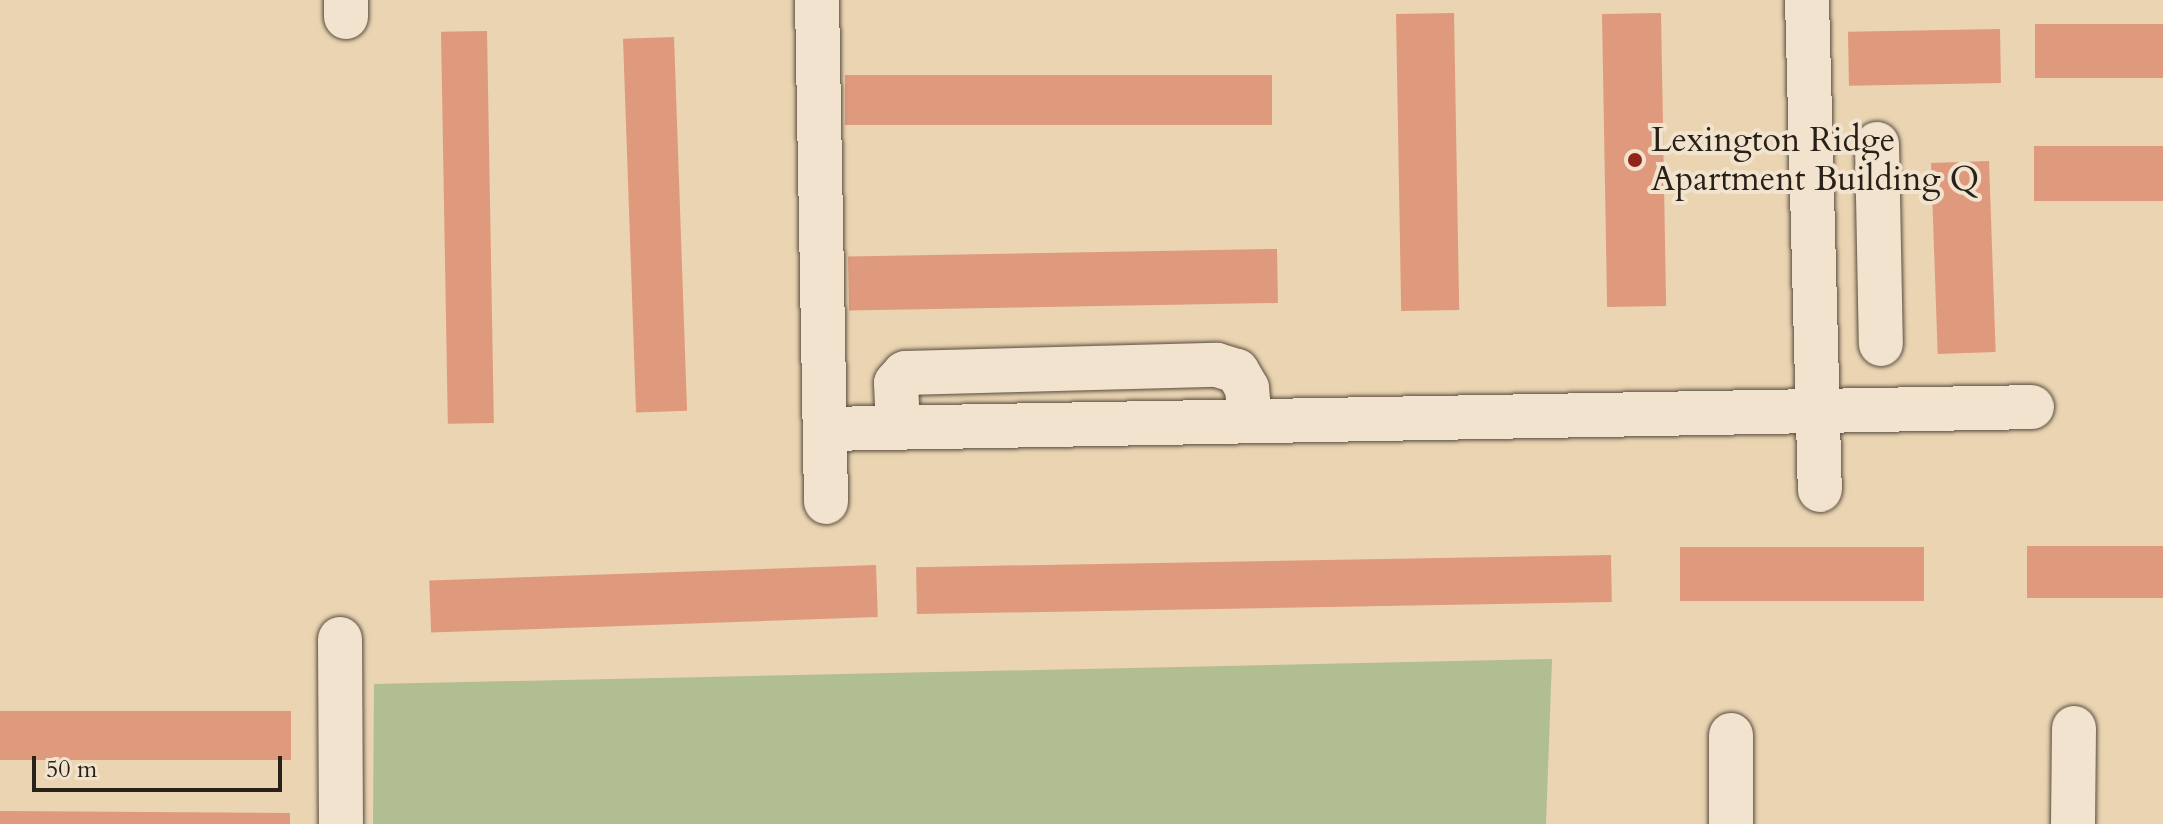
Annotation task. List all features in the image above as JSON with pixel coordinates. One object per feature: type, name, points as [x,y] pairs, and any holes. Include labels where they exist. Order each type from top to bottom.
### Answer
[{"type":"street","points":[[817,0],[826,502]]},
{"type":"street","points":[[1807,0],[1820,490]]},
{"type":"street","points":[[1877,144],[1881,344]]},
{"type":"street","points":[[1814,260],[1880,259]]},
{"type":"street","points":[[898,428],[896,383],[905,373],[1202,365],[1237,371],[1247,388],[1250,421]]},
{"type":"street","points":[[825,429],[2032,407]]},
{"type":"street","points":[[340,639],[341,824]]},
{"type":"street","points":[[2073,824],[2074,728]]},
{"type":"street","points":[[1731,735],[1731,824]]},
{"type":"green space","points":[[1552,659],[1546,824],[373,824],[374,684]]},
{"type":"building","points":[[1454,13],[1459,310],[1401,311],[1396,14]]},
{"type":"building","name":"Lexington Ridge Apartment Building Q","points":[[1661,13],[1666,306],[1607,307],[1602,14]]},
{"type":"building","points":[[2035,24],[2163,24],[2163,78],[2035,78]]},
{"type":"building","points":[[2000,29],[2001,83],[1849,86],[1848,32]]},
{"type":"building","points":[[487,31],[494,423],[448,424],[441,32]]},
{"type":"building","points":[[674,37],[687,411],[636,413],[623,39]]},
{"type":"building","points":[[845,75],[1272,75],[1272,125],[845,125]]},
{"type":"building","points":[[2034,146],[2163,146],[2163,201],[2034,201]]},
{"type":"building","points":[[1989,161],[1996,352],[1938,354],[1931,163]]},
{"type":"building","points":[[1277,249],[1278,303],[849,310],[848,256]]},
{"type":"building","points":[[2027,546],[2163,546],[2163,598],[2027,598]]},
{"type":"building","points":[[1680,547],[1924,547],[1924,601],[1680,601]]},
{"type":"building","points":[[1611,555],[1612,602],[917,614],[916,567]]},
{"type":"building","points":[[876,565],[878,617],[431,633],[429,581]]},
{"type":"building","points":[[0,711],[291,711],[291,760],[0,760]]},
{"type":"building","points":[[0,811],[290,813],[290,824],[0,824]]},
{"type":"place","name":"Lexington Ridge Apartment Building Q","points":[[1635,160]]}]
